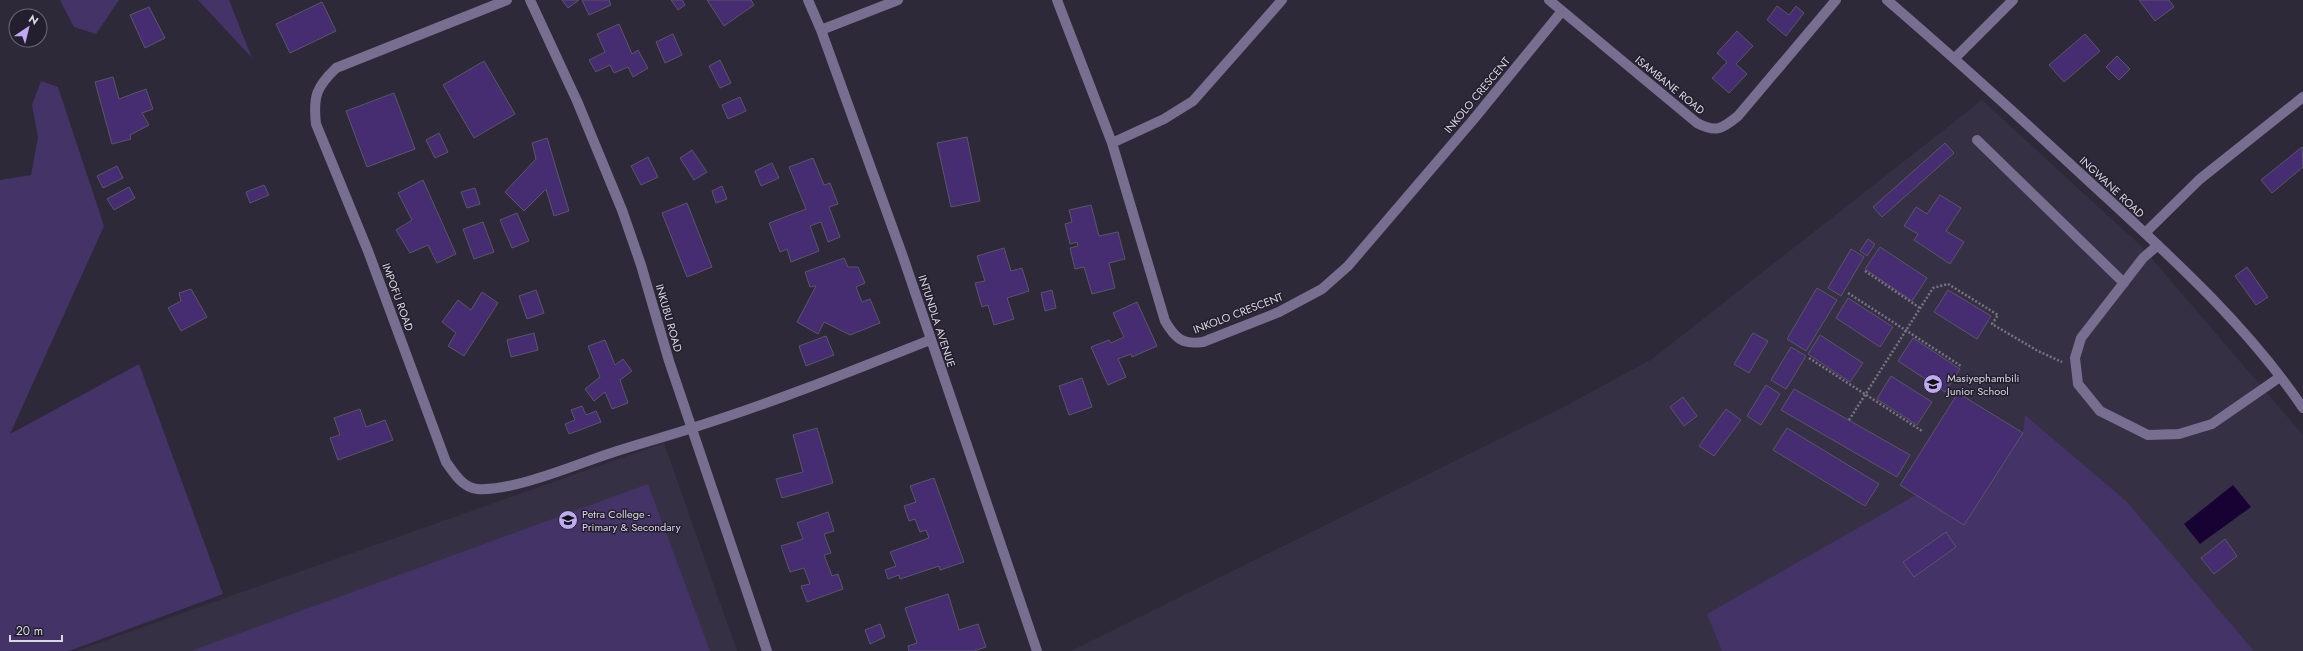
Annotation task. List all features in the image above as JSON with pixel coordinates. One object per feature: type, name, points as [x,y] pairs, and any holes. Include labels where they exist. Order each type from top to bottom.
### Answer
[{"type":"street","name":"IMPOFU ROAD","points":[[508,0],[336,68],[323,81],[316,92],[314,106],[316,124],[368,251],[446,462],[468,487],[476,489],[496,489],[519,484],[647,441],[692,428],[849,372],[930,340]]},
{"type":"street","name":"INKUBU ROAD","points":[[530,0],[577,101],[622,210],[692,428],[767,651]]},
{"type":"street","name":"INTUNDLA AVENUE","points":[[808,0],[822,30],[900,246],[930,340],[1037,651]]},
{"type":"street","points":[[822,30],[898,0]]},
{"type":"street","name":"INKOLO CRESCENT","points":[[1057,0],[1112,144],[1164,321],[1180,340],[1190,344],[1203,342],[1279,312],[1322,289],[1348,266],[1473,120],[1562,11]]},
{"type":"street","points":[[1112,144],[1164,119],[1193,101],[1282,0]]},
{"type":"street","name":"ISAMBANE ROAD","points":[[1549,0],[1697,123],[1708,129],[1718,129],[1727,125],[1738,116],[1836,0]]},
{"type":"street","name":"INGWANE ROAD","points":[[1887,0],[1954,58],[2145,233],[2222,307],[2280,377],[2303,408]]},
{"type":"street","points":[[1954,58],[2013,0]]},
{"type":"street","points":[[2145,233],[2200,179],[2303,97]]},
{"type":"street","points":[[1977,140],[2124,283]]},
{"type":"street","points":[[2158,245],[2143,258],[2081,338],[2075,358],[2078,384],[2100,411],[2148,434],[2179,434],[2212,424],[2280,377]]},
{"type":"path","points":[[1864,271],[1920,308]]},
{"type":"path","points":[[1849,420],[1933,288],[1948,284],[1998,315],[1992,324],[2038,351],[2075,368]]},
{"type":"path","points":[[1848,293],[1961,366]]},
{"type":"path","points":[[1809,358],[1922,432]]},
{"type":"shaded area","points":[[60,0],[119,0],[96,34],[74,27]]},
{"type":"shaded area","points":[[198,0],[229,0],[252,58]]},
{"type":"shaded area","points":[[41,81],[58,87],[104,226],[10,434],[139,364],[223,594],[69,651],[0,651],[0,180],[31,175],[38,137],[32,105]]},
{"type":"shaded area","name":"Masiyephambili Junior School","points":[[1982,100],[2142,247],[2303,435],[2303,651],[1071,651],[1560,409],[1652,359]]},
{"type":"shaded area","points":[[2025,415],[2126,501],[2254,651],[1722,651],[1707,614],[1916,495],[1964,525],[2023,433]]},
{"type":"shaded area","name":"Petra College - Primary & Secondary","points":[[664,443],[737,651],[76,651],[225,598]]},
{"type":"shaded area","name":"Petra College - Primary & Secondary","points":[[648,484],[710,651],[191,651]]},
{"type":"shaded area","points":[[2233,485],[2251,507],[2200,544],[2184,524]]},
{"type":"building","points":[[562,0],[579,0],[568,8]]},
{"type":"building","points":[[582,0],[609,0],[611,5],[589,15]]},
{"type":"building","points":[[671,0],[682,0],[685,5],[678,10]]},
{"type":"building","points":[[707,0],[751,0],[754,5],[724,26]]},
{"type":"building","points":[[2139,0],[2169,0],[2174,7],[2155,21]]},
{"type":"building","points":[[322,2],[336,31],[290,53],[276,24]]},
{"type":"building","points":[[1777,6],[1789,15],[1796,6],[1804,13],[1786,36],[1767,20]]},
{"type":"building","points":[[149,7],[165,38],[145,48],[130,15]]},
{"type":"building","points":[[619,24],[632,54],[638,50],[648,68],[633,77],[628,67],[614,73],[610,65],[596,72],[589,60],[605,52],[597,34]]},
{"type":"building","points":[[1737,31],[1753,46],[1736,64],[1747,74],[1729,93],[1712,78],[1727,62],[1717,53]]},
{"type":"building","points":[[673,34],[682,55],[665,63],[656,42]]},
{"type":"building","points":[[2085,34],[2100,51],[2064,82],[2049,65]]},
{"type":"building","points":[[2117,56],[2130,69],[2119,80],[2106,67]]},
{"type":"building","points":[[720,60],[731,83],[720,88],[709,66]]},
{"type":"building","points":[[484,61],[515,114],[474,138],[443,85]]},
{"type":"building","points":[[113,77],[119,99],[146,89],[153,109],[142,113],[149,125],[130,135],[131,139],[112,144],[95,82]]},
{"type":"building","points":[[394,93],[415,149],[367,167],[346,111]]},
{"type":"building","points":[[740,97],[746,111],[728,119],[722,105]]},
{"type":"building","points":[[439,133],[448,152],[435,158],[426,140]]},
{"type":"building","points":[[967,137],[980,201],[951,207],[937,143]]},
{"type":"building","points":[[547,138],[569,211],[554,216],[546,189],[524,211],[505,192],[536,159],[532,143]]},
{"type":"building","points":[[1945,143],[1954,153],[1882,217],[1873,207]]},
{"type":"building","points":[[2302,147],[2303,167],[2272,193],[2261,180]]},
{"type":"building","points":[[692,150],[707,172],[694,180],[680,158]]},
{"type":"building","points":[[648,157],[658,177],[641,185],[631,166]]},
{"type":"building","points":[[813,158],[824,185],[830,183],[838,204],[829,207],[840,237],[828,242],[821,222],[810,226],[819,251],[791,262],[787,249],[780,252],[769,223],[806,209],[789,167]]},
{"type":"building","points":[[772,163],[779,178],[761,186],[755,171]]},
{"type":"building","points":[[117,166],[123,178],[103,188],[97,176]]},
{"type":"building","points":[[423,180],[456,254],[437,263],[428,245],[410,253],[396,230],[412,220],[398,193]]},
{"type":"building","points":[[264,185],[269,195],[250,203],[246,192]]},
{"type":"building","points":[[722,186],[727,199],[716,203],[712,191]]},
{"type":"building","points":[[129,187],[135,198],[114,210],[107,199]]},
{"type":"building","points":[[475,188],[480,204],[467,208],[461,192]]},
{"type":"building","points":[[1940,195],[1961,208],[1946,231],[1964,242],[1950,264],[1914,240],[1918,234],[1904,226],[1916,207],[1927,214]]},
{"type":"building","points":[[687,203],[712,267],[687,277],[662,213]]},
{"type":"building","points":[[1091,205],[1099,236],[1118,232],[1125,259],[1109,263],[1115,288],[1092,294],[1084,267],[1075,269],[1070,248],[1078,246],[1077,242],[1070,244],[1065,224],[1072,222],[1069,210]]},
{"type":"building","points":[[517,213],[529,241],[512,248],[500,220]]},
{"type":"building","points":[[483,222],[494,252],[474,259],[463,229]]},
{"type":"building","points":[[1868,239],[1875,244],[1867,256],[1860,251]]},
{"type":"building","points":[[1880,247],[1927,278],[1912,301],[1865,269]]},
{"type":"building","points":[[1004,248],[1011,271],[1022,268],[1029,291],[1007,298],[1014,319],[994,325],[988,305],[982,307],[975,283],[985,281],[977,256]]},
{"type":"building","points":[[1851,249],[1864,257],[1841,296],[1828,288]]},
{"type":"building","points":[[844,258],[848,267],[858,267],[865,283],[856,287],[862,302],[870,299],[880,323],[850,335],[824,322],[818,334],[797,322],[816,286],[810,287],[805,272]]},
{"type":"building","points":[[2247,267],[2268,297],[2256,305],[2235,276]]},
{"type":"building","points":[[1817,288],[1837,300],[1806,351],[1787,339]]},
{"type":"building","points":[[191,289],[207,317],[181,331],[168,308],[181,301],[179,293]]},
{"type":"building","points":[[536,290],[544,313],[527,319],[519,296]]},
{"type":"building","points":[[1052,290],[1056,308],[1045,311],[1041,293]]},
{"type":"building","points":[[1948,290],[1991,316],[1977,339],[1934,312]]},
{"type":"building","points":[[482,292],[498,303],[464,356],[448,346],[456,333],[442,322],[458,300],[471,310]]},
{"type":"building","points":[[1848,298],[1893,327],[1880,347],[1836,318]]},
{"type":"building","points":[[1137,302],[1157,346],[1132,357],[1131,354],[1118,359],[1126,377],[1108,385],[1091,347],[1109,340],[1111,343],[1124,337],[1113,313]]},
{"type":"building","points":[[534,333],[538,350],[511,357],[507,340]]},
{"type":"building","points":[[1753,333],[1768,341],[1749,373],[1734,364]]},
{"type":"building","points":[[1820,335],[1863,363],[1850,382],[1808,354]]},
{"type":"building","points":[[826,336],[834,355],[806,366],[799,346]]},
{"type":"building","points":[[1913,338],[1960,369],[1945,392],[1898,361]]},
{"type":"building","points":[[605,340],[615,365],[623,359],[632,371],[620,380],[628,403],[612,409],[605,392],[594,401],[585,389],[600,377],[588,346]]},
{"type":"building","points":[[1791,347],[1806,356],[1786,389],[1771,380]]},
{"type":"building","points":[[1891,376],[1932,402],[1917,425],[1877,399]]},
{"type":"building","points":[[1082,378],[1092,407],[1069,415],[1059,386]]},
{"type":"building","points":[[1766,385],[1780,394],[1761,425],[1747,416]]},
{"type":"building","points":[[1794,389],[1910,455],[1897,477],[1781,410]]},
{"type":"building","points":[[1958,393],[2023,433],[1964,525],[1900,485]]},
{"type":"building","points":[[1683,397],[1697,416],[1684,426],[1670,407]]},
{"type":"building","points":[[582,406],[586,415],[596,411],[601,422],[569,434],[565,424],[575,420],[571,410]]},
{"type":"building","points":[[360,409],[366,427],[385,420],[393,440],[338,460],[330,438],[340,435],[334,418]]},
{"type":"building","points":[[1726,409],[1741,420],[1714,456],[1699,446]]},
{"type":"building","points":[[817,428],[833,483],[782,498],[776,479],[803,472],[793,435]]},
{"type":"building","points":[[1787,428],[1879,484],[1865,506],[1773,450]]},
{"type":"building","points":[[934,478],[964,562],[940,570],[939,566],[900,579],[899,575],[888,579],[885,570],[896,566],[890,552],[929,538],[926,530],[920,532],[915,519],[909,521],[904,506],[916,502],[910,486]]},
{"type":"building","points":[[828,512],[834,531],[824,534],[831,553],[824,555],[832,576],[838,574],[843,589],[807,602],[801,586],[810,584],[804,568],[790,572],[781,546],[803,539],[797,523]]},
{"type":"building","points":[[1946,532],[1956,547],[1914,577],[1903,562]]},
{"type":"building","points":[[2225,539],[2237,556],[2214,574],[2201,558]]},
{"type":"building","points":[[948,594],[959,630],[978,624],[986,647],[974,651],[909,651],[908,646],[917,643],[905,608]]},
{"type":"building","points":[[880,624],[885,637],[870,644],[865,630]]},
{"type":"place","name":"Masiyephambili Junior School","points":[[1933,384]]},
{"type":"place","name":"Petra College - Primary & Secondary","points":[[568,520]]}]
